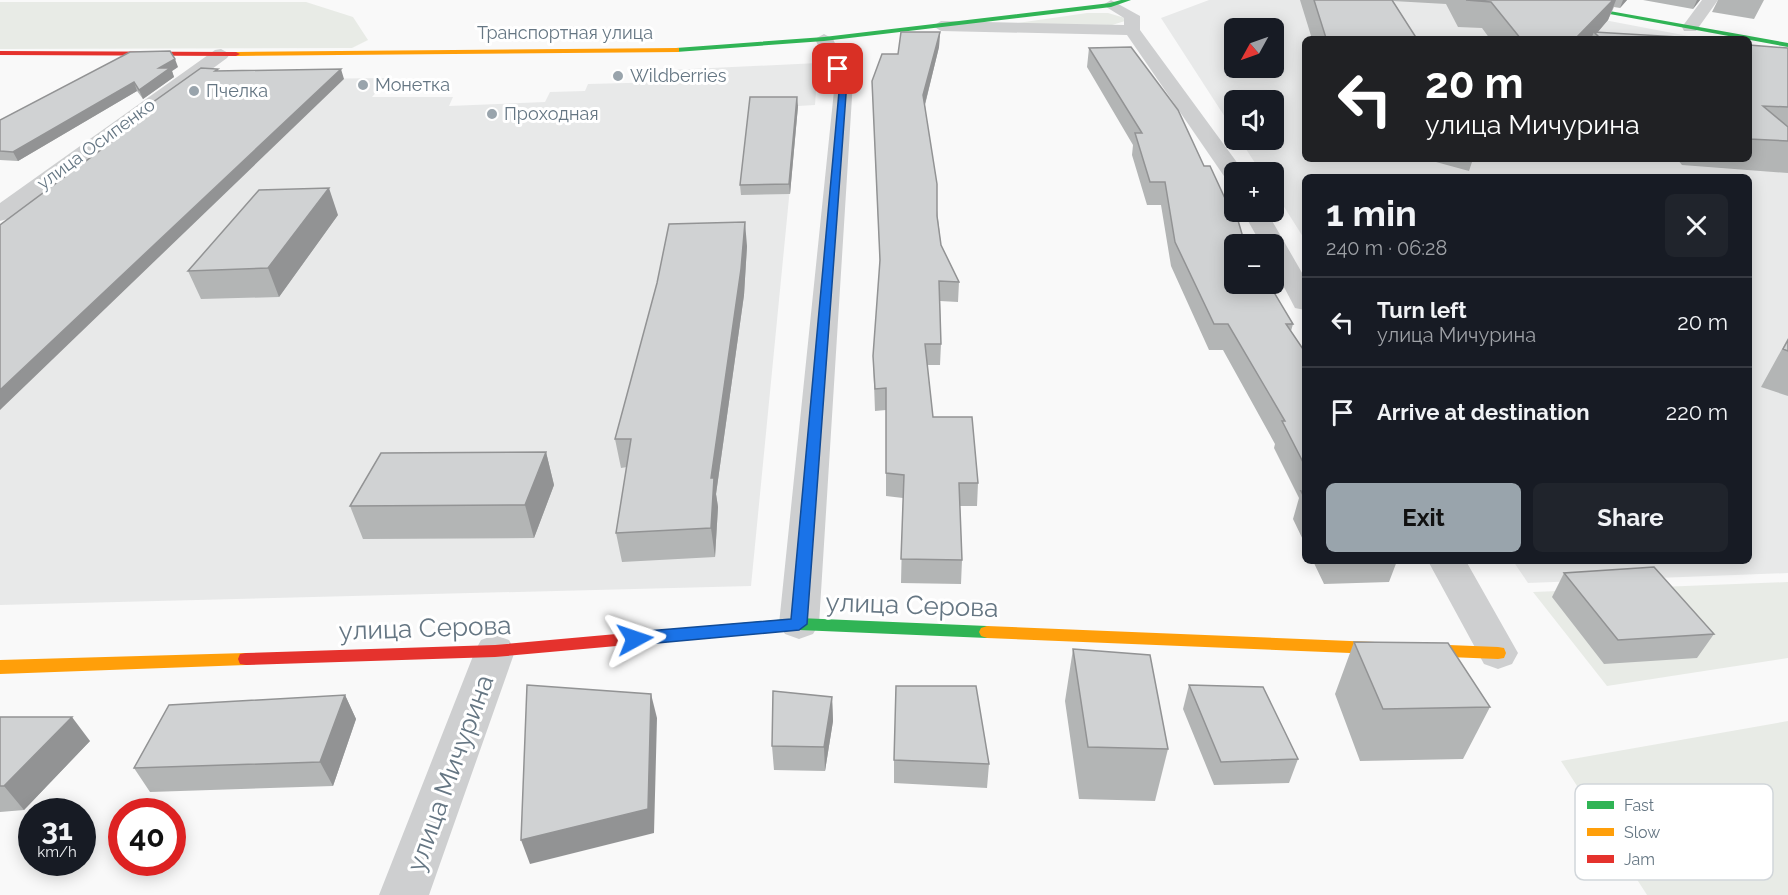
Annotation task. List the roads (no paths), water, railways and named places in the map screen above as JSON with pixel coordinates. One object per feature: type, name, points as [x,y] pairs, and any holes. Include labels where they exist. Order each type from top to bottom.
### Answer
[{"type":"main road","points":[[1537,0],[1739,36]]},
{"type":"main road","name":"Транспортная улица","points":[[0,53],[221,54],[685,50],[824,39],[1119,2]]},
{"type":"main road","points":[[1752,38],[1788,45]]},
{"type":"main road","name":"улица Серова","points":[[0,667],[495,651],[799,624],[1498,653]]},
{"type":"street","points":[[1690,27],[1710,0]]},
{"type":"street","points":[[1119,2],[1132,16],[1132,30],[1226,162]]},
{"type":"street","points":[[941,26],[1132,30]]},
{"type":"street","points":[[799,624],[844,81],[824,39]]},
{"type":"street","name":"улица Осипенко","points":[[0,214],[221,54]]},
{"type":"street","points":[[1284,265],[1302,297]]},
{"type":"street","points":[[1450,564],[1498,653]]},
{"type":"street","name":"улица Мичурина","points":[[405,895],[495,651]]},
{"type":"place","name":"Wildberries","points":[[618,76]]},
{"type":"place","name":"Монетка","points":[[363,85]]},
{"type":"place","name":"Пчелка","points":[[194,91]]},
{"type":"place","name":"Проходная","points":[[492,114]]}]
